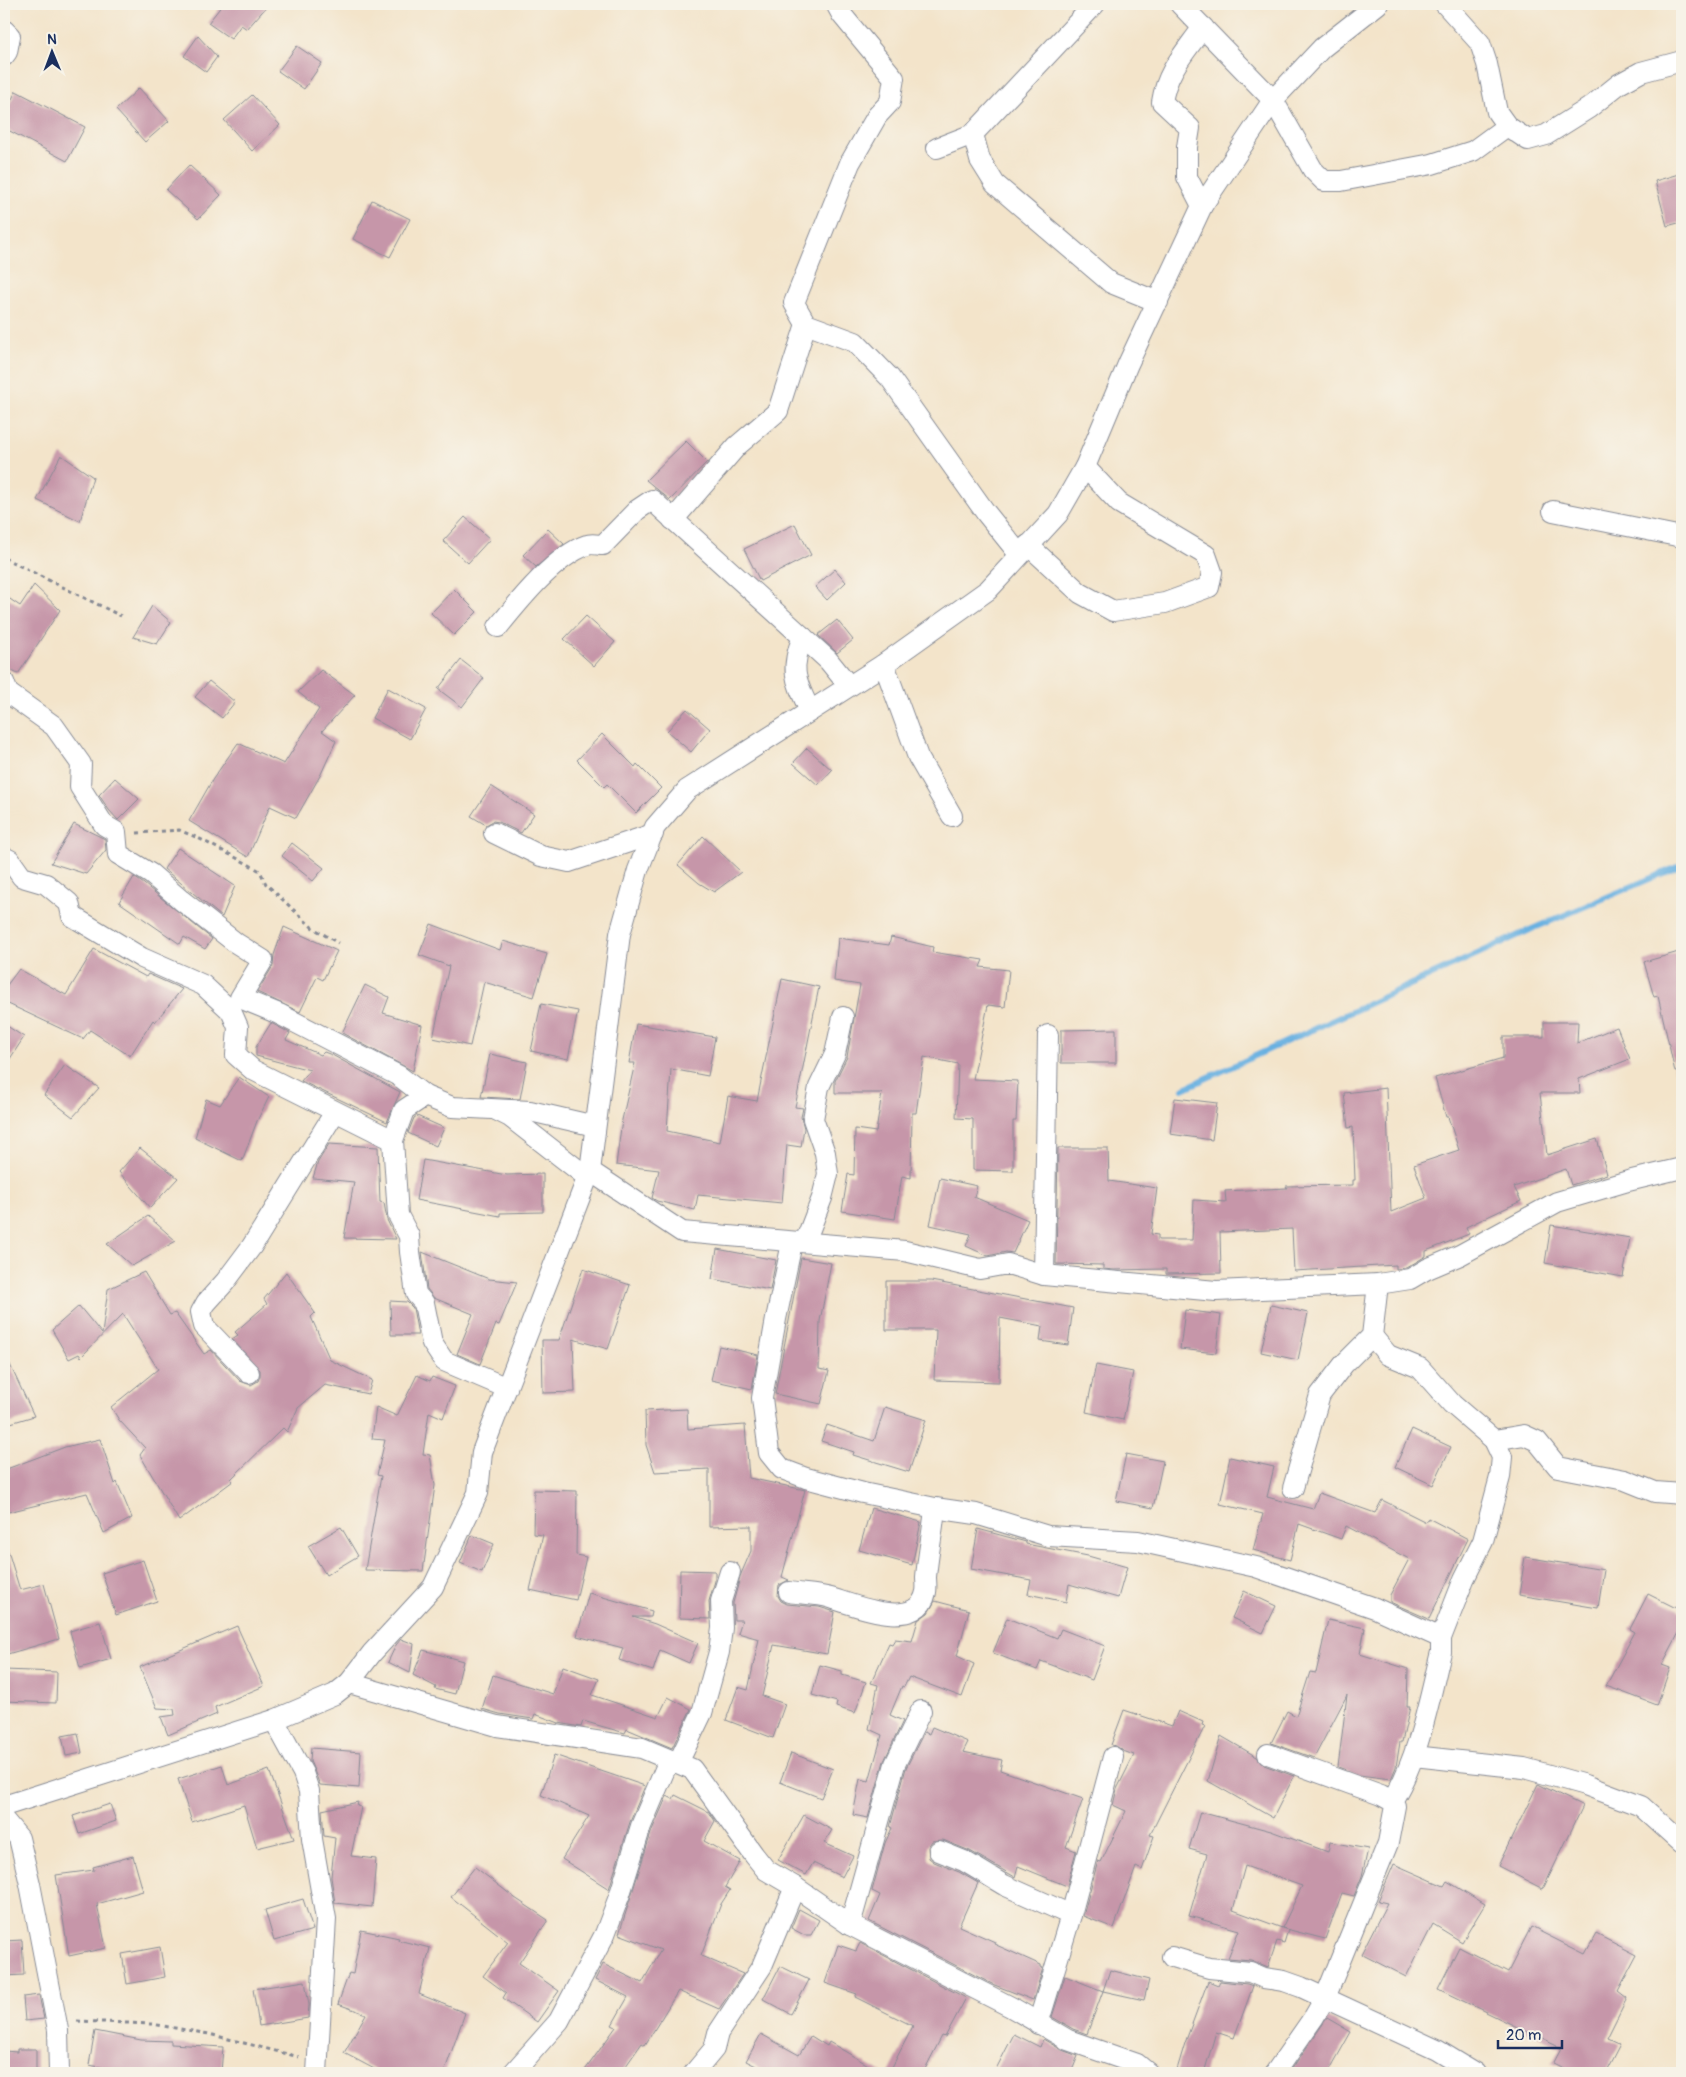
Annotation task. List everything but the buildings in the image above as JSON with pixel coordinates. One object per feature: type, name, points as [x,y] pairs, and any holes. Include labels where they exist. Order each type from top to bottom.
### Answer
[{"type":"street","points":[[836,4],[842,15],[894,78],[890,102],[877,116],[850,163],[794,303],[806,324],[854,342],[890,378],[986,513],[1023,550],[1080,593],[1113,611],[1165,604],[1209,587],[1212,572],[1206,555],[1119,503],[1085,467]]},
{"type":"street","points":[[936,148],[973,134],[1095,4]]},
{"type":"street","points":[[1180,4],[1273,100],[1299,141],[1313,170],[1324,181],[1341,182],[1440,162],[1473,151],[1507,126]]},
{"type":"street","points":[[59,2073],[56,2019],[19,1838],[5,1806],[274,1720],[335,1694],[349,1683],[372,1653],[433,1587],[478,1493],[482,1452],[588,1174],[620,934],[638,870],[655,827],[687,790],[884,664],[988,590],[1058,514],[1085,467],[1128,364],[1202,206],[1273,100],[1322,48],[1378,4]]},
{"type":"street","points":[[1445,4],[1480,43],[1487,64],[1497,112],[1507,126],[1528,140],[1546,135],[1589,108],[1619,84],[1641,72],[1682,61]]},
{"type":"street","points":[[1202,206],[1187,177],[1186,147],[1190,128],[1162,102],[1164,86],[1169,74],[1204,27]]},
{"type":"street","points":[[4,30],[10,36],[7,52],[4,56]]},
{"type":"street","points":[[973,134],[980,160],[995,184],[1111,283],[1158,302]]},
{"type":"street","points":[[673,520],[737,446],[778,411],[806,324]]},
{"type":"street","points":[[498,627],[521,598],[560,560],[589,544],[603,545],[637,510],[652,500],[828,660],[849,686]]},
{"type":"street","points":[[1553,511],[1682,537]]},
{"type":"street","points":[[803,637],[796,652],[795,678],[810,711]]},
{"type":"street","points":[[884,664],[918,757],[952,816]]},
{"type":"street","points":[[4,682],[8,693],[54,726],[81,764],[80,787],[104,825],[116,832],[118,854],[151,874],[197,912],[263,960],[240,998],[280,1014],[399,1076],[425,1096],[452,1107],[530,1111],[595,1126]]},
{"type":"street","points":[[494,833],[541,856],[569,862],[653,834]]},
{"type":"street","points":[[4,857],[10,860],[22,877],[46,884],[70,903],[72,916],[142,958],[203,985],[231,1011],[238,1027],[236,1055],[253,1070],[393,1140]]},
{"type":"street","points":[[843,1017],[835,1054],[819,1088],[814,1119],[825,1153],[828,1174],[822,1198],[798,1242],[776,1319],[762,1398],[768,1453],[782,1469],[806,1478],[935,1508],[976,1514],[1048,1536],[1138,1541],[1256,1567],[1375,1608],[1441,1638]]},
{"type":"street","points":[[1044,1275],[1048,1035]]},
{"type":"street","points":[[425,1096],[404,1110],[393,1140],[398,1215],[409,1236],[416,1294],[424,1304],[432,1343],[444,1361],[508,1388]]},
{"type":"street","points":[[492,1108],[510,1117],[588,1174],[682,1232],[905,1251],[980,1269],[1008,1264],[1044,1275],[1216,1291],[1378,1284],[1410,1279],[1427,1269],[1460,1255],[1557,1202],[1628,1181],[1682,1168]]},
{"type":"street","points":[[249,1373],[204,1326],[201,1312],[206,1303],[225,1282],[252,1246],[335,1112]]},
{"type":"street","points":[[1293,1488],[1320,1395],[1344,1364],[1372,1336],[1378,1284]]},
{"type":"street","points":[[1372,1336],[1388,1355],[1420,1368],[1452,1404],[1494,1440],[1502,1457],[1500,1477],[1483,1542],[1464,1578],[1441,1638],[1441,1652],[1414,1756],[1402,1784],[1392,1800]]},
{"type":"street","points":[[1494,1440],[1524,1435],[1537,1441],[1558,1467],[1625,1480],[1655,1492],[1682,1494]]},
{"type":"street","points":[[789,1592],[829,1597],[849,1605],[887,1614],[910,1611],[921,1604],[926,1592],[926,1577],[935,1508]]},
{"type":"street","points":[[513,2073],[559,2021],[605,1934],[620,1894],[641,1826],[674,1761],[702,1713],[719,1652],[722,1628],[721,1601],[730,1572]]},
{"type":"street","points":[[349,1683],[498,1726],[642,1748],[692,1769],[766,1870],[796,1887],[850,1926],[1011,2008],[1068,2040],[1137,2064],[1148,2073]]},
{"type":"street","points":[[850,1926],[895,1764],[921,1710]]},
{"type":"street","points":[[274,1720],[303,1773],[308,1791],[312,1839],[326,1919],[317,2067]]},
{"type":"street","points":[[1268,1754],[1392,1800],[1395,1806],[1388,1843],[1325,1998],[1275,2073]]},
{"type":"street","points":[[1414,1756],[1524,1768],[1585,1785],[1641,1806],[1682,1843]]},
{"type":"street","points":[[1038,2024],[1071,1915],[1113,1757]]},
{"type":"street","points":[[939,1851],[964,1861],[1004,1885],[1071,1915]]},
{"type":"street","points":[[694,2073],[714,2049],[718,2033],[762,1966],[796,1887]]},
{"type":"street","points":[[1172,1957],[1210,1968],[1250,1972],[1264,1978],[1284,1981],[1301,1987],[1437,2050],[1475,2073]]},
{"type":"path","points":[[4,558],[120,616]]},
{"type":"path","points":[[117,845],[135,833],[179,830],[198,838],[260,871],[266,884],[312,928],[338,942]]},
{"type":"path","points":[[56,2019],[152,2024],[209,2034],[317,2067]]},
{"type":"waterway","points":[[1183,1089],[1532,929],[1682,865]]}]
